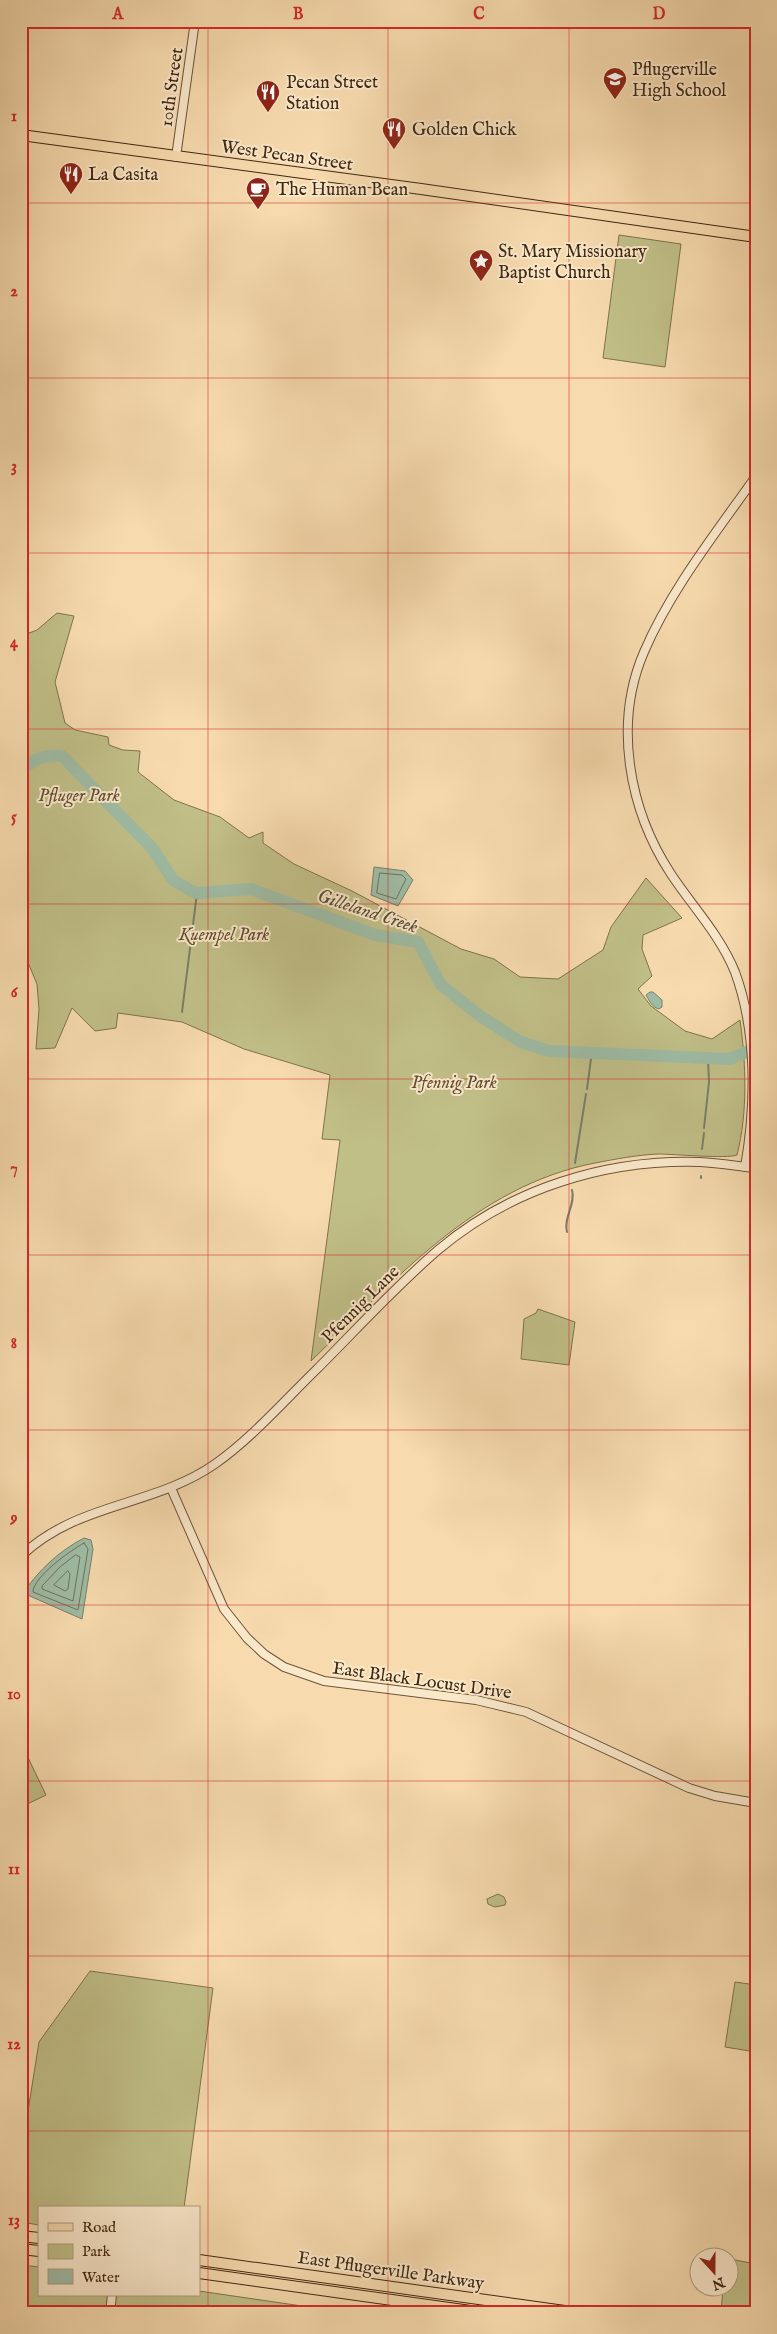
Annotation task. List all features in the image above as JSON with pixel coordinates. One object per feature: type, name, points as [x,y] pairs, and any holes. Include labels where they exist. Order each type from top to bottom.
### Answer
[{"type":"main road","name":"West Pecan Street","points":[[21,135],[756,237]]},
{"type":"main road","points":[[21,2236],[38,2238]]},
{"type":"main road","points":[[21,2249],[38,2251]]},
{"type":"main road","name":"East Pflugerville Parkway","points":[[200,2260],[579,2313]]},
{"type":"main road","name":"East Pflugerville Parkway","points":[[200,2273],[484,2313]]},
{"type":"street","name":"10th Street","points":[[176,156],[195,21]]},
{"type":"street","points":[[745,1167],[752,1088],[750,1034],[742,995],[728,959],[709,926],[670,872],[647,830],[635,791],[629,757],[628,733],[632,694],[650,635],[674,594],[756,476]]},
{"type":"street","name":"Pfennig Lane","points":[[21,1556],[45,1536],[78,1518],[171,1488],[187,1481],[226,1456],[258,1427],[413,1273],[467,1228],[500,1208],[545,1187],[574,1177],[632,1165],[700,1162],[756,1168]]},
{"type":"street","name":"East Black Locust Drive","points":[[171,1488],[224,1608],[247,1638],[264,1654],[284,1667],[324,1681],[476,1700],[526,1712],[689,1788],[715,1796],[756,1803]]},
{"type":"street","points":[[110,2313],[112,2296]]},
{"type":"green space","points":[[619,235],[681,244],[665,367],[603,358]]},
{"type":"green space","points":[[57,613],[74,616],[55,682],[65,723],[75,730],[108,737],[109,745],[123,750],[140,751],[138,772],[174,800],[220,817],[249,838],[263,832],[263,843],[294,864],[352,891],[461,949],[494,959],[520,977],[558,979],[603,950],[611,927],[646,878],[682,918],[643,935],[642,949],[652,976],[638,989],[651,1006],[685,1031],[712,1039],[740,1020],[744,1053],[745,1088],[741,1139],[737,1155],[642,1155],[595,1163],[552,1175],[512,1192],[475,1215],[406,1269],[311,1361],[340,1140],[322,1139],[330,1075],[244,1049],[182,1022],[118,1013],[116,1028],[95,1031],[72,1008],[55,1048],[36,1049],[39,1009],[37,984],[21,946],[21,647],[24,635],[37,630]]},
{"type":"green space","points":[[538,1309],[575,1322],[569,1365],[521,1359],[524,1319],[536,1313]]},
{"type":"green space","points":[[21,1743],[46,1795],[21,1807]]},
{"type":"green space","points":[[498,1894],[504,1897],[505,1905],[495,1907],[488,1904],[487,1899]]},
{"type":"green space","points":[[90,1971],[213,1988],[184,2206],[38,2206],[38,2225],[21,2222],[21,2155],[39,2042]]},
{"type":"green space","points":[[735,1982],[756,1985],[756,2052],[725,2047]]},
{"type":"green space","points":[[740,2261],[756,2264],[756,2313],[721,2313],[722,2296],[740,2296]]},
{"type":"green space","points":[[21,2265],[38,2267],[38,2296],[200,2296],[200,2291],[350,2313],[21,2313]]},
{"type":"water","points":[[374,867],[405,871],[413,880],[398,906],[371,895]]},
{"type":"water","points":[[653,992],[662,1000],[662,1007],[659,1009],[653,1006],[646,995]]},
{"type":"water","points":[[84,1538],[91,1540],[93,1549],[82,1619],[23,1593],[50,1562]]},
{"type":"waterway","name":"Gilleland Creek","points":[[21,771],[30,763],[40,758],[62,756],[153,849],[173,880],[190,890],[197,893],[251,889],[375,935],[418,942],[441,985],[480,1016],[521,1042],[549,1051],[730,1059],[756,1048]]},
{"type":"waterway","points":[[182,1012],[197,893]]},
{"type":"waterway","points":[[587,1089],[592,1051]]},
{"type":"waterway","points":[[704,1128],[709,1082],[708,1058]]},
{"type":"waterway","points":[[575,1163],[586,1094]]},
{"type":"waterway","points":[[702,1149],[704,1133]]},
{"type":"waterway","points":[[567,1232],[566,1227],[573,1195],[572,1190]]},
{"type":"place","name":"Pflugerville High School","points":[[615,100]]},
{"type":"place","name":"Pecan Street Station","points":[[268,113]]},
{"type":"place","name":"Golden Chick","points":[[394,150]]},
{"type":"place","name":"La Casita","points":[[71,195]]},
{"type":"place","name":"The Human Bean","points":[[258,210]]},
{"type":"place","name":"St. Mary Missionary Baptist Church","points":[[481,282]]},
{"type":"park label","name":"Pfluger Park","points":[[79,795]]},
{"type":"park label","name":"Kuempel Park","points":[[224,934]]},
{"type":"park label","name":"Pfennig Park","points":[[454,1082]]}]
